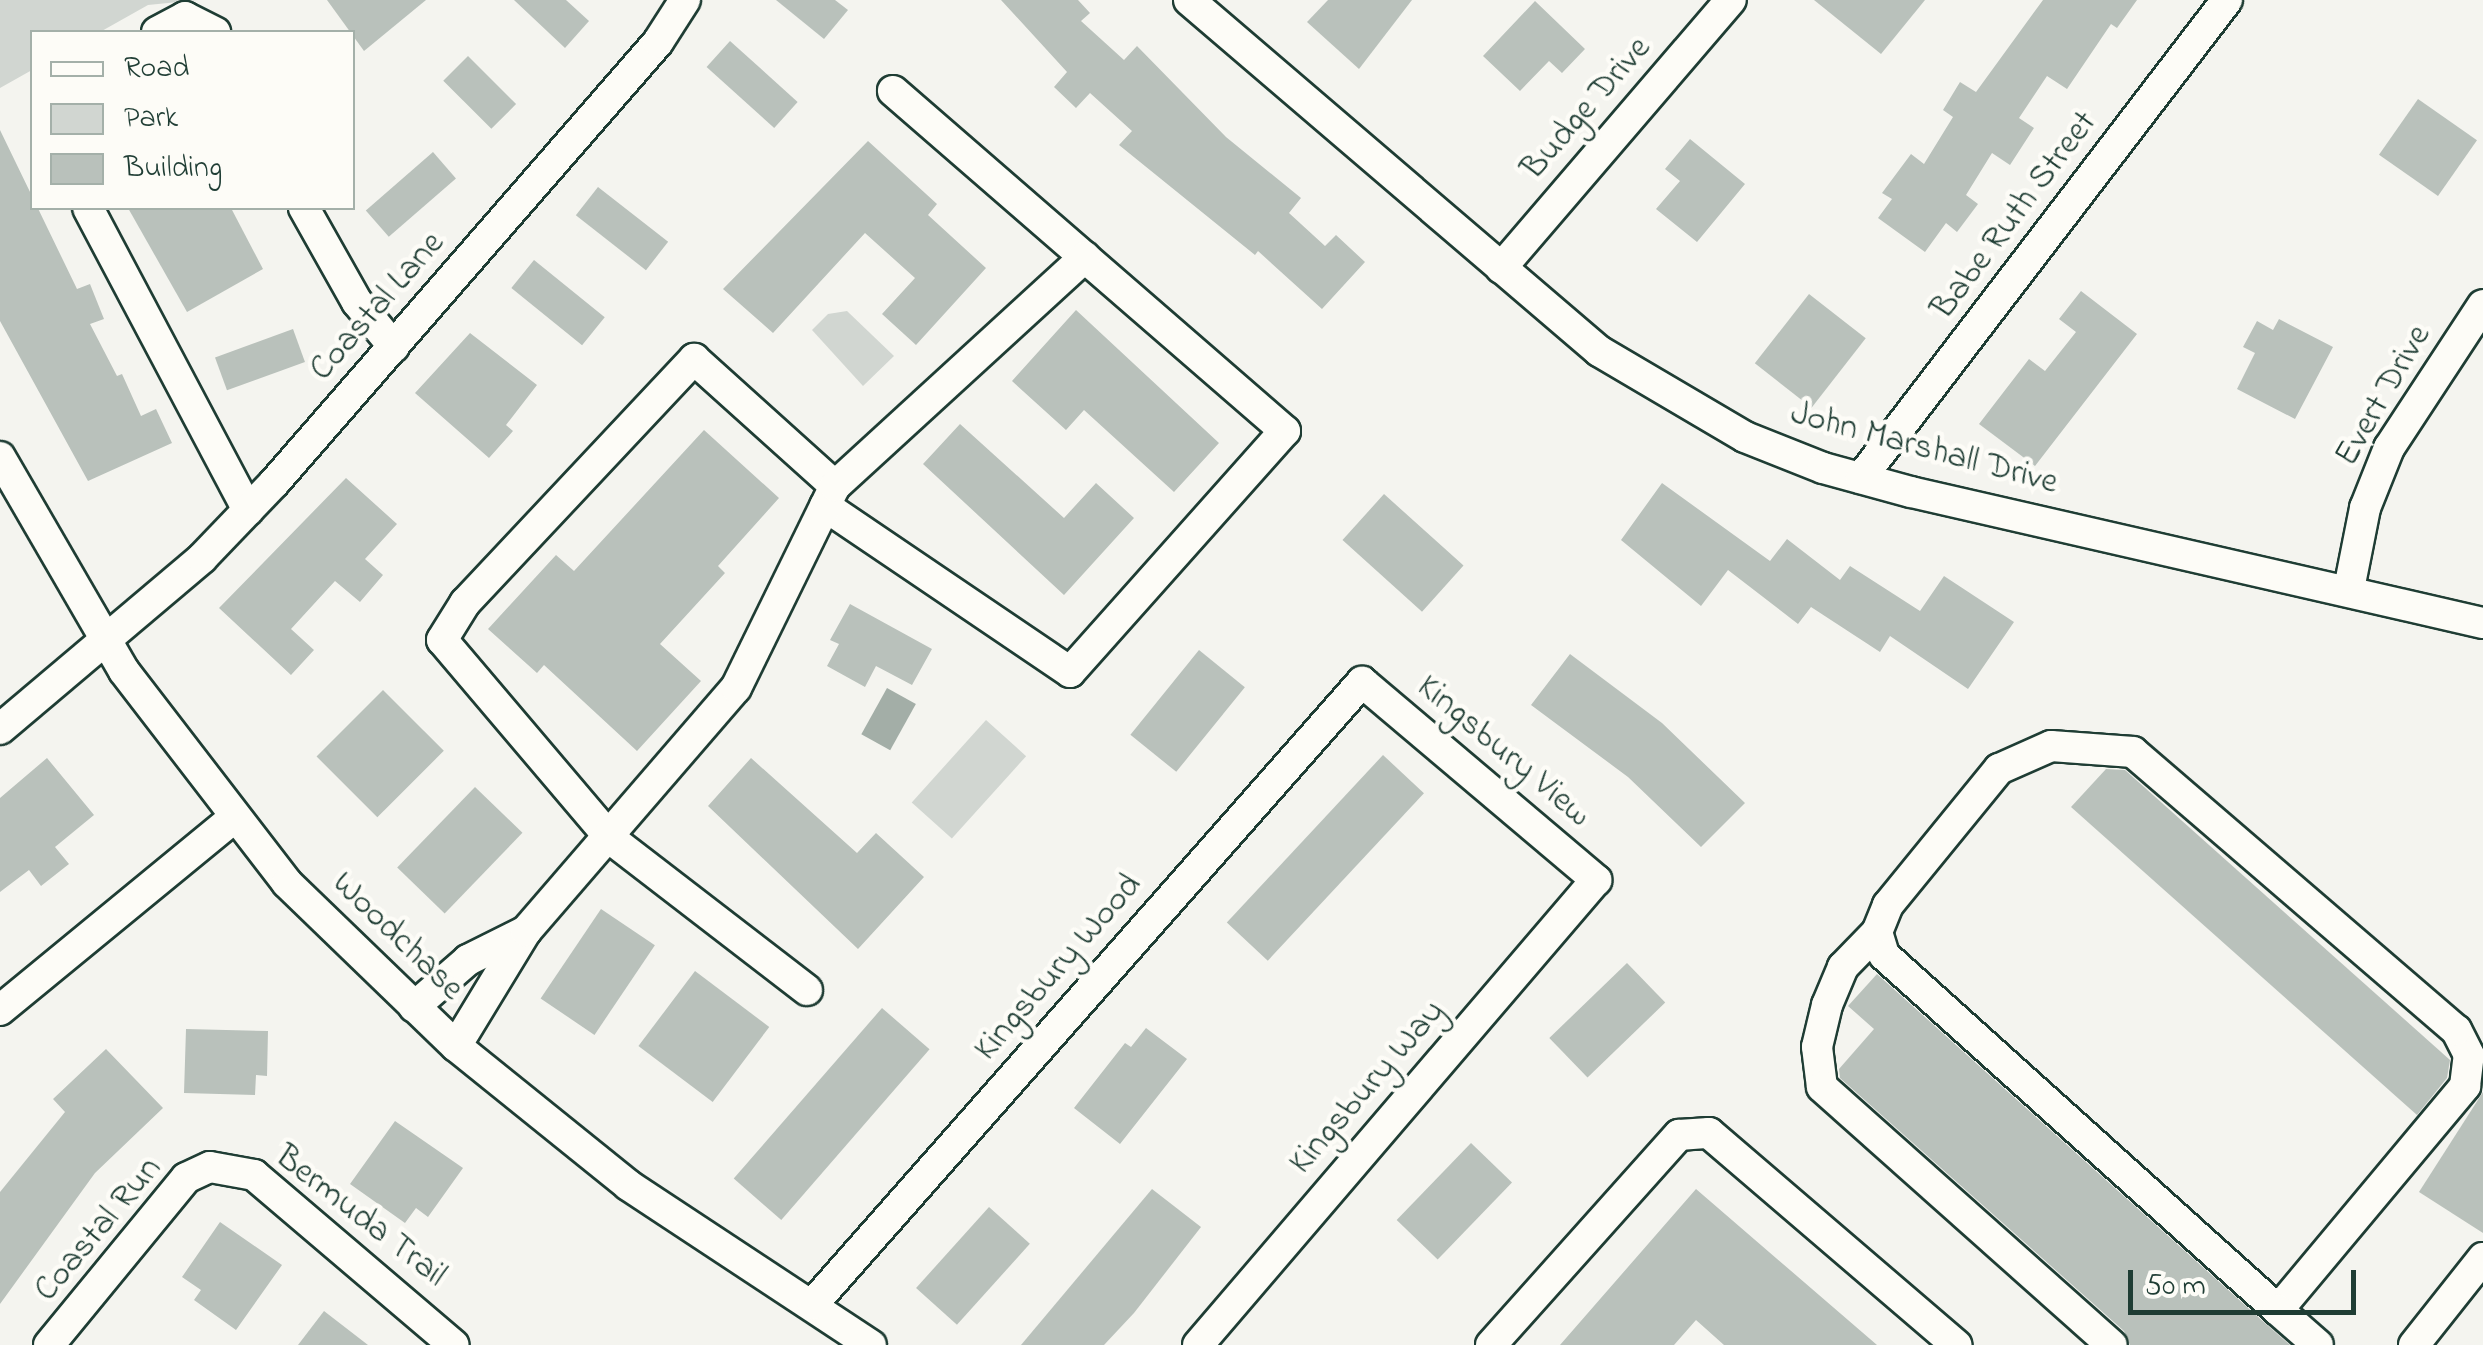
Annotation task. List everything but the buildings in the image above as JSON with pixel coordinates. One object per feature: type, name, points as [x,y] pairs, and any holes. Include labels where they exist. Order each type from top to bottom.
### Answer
[{"type":"street","name":"Coastal Lane","points":[[0,729],[105,642],[248,510],[658,42],[685,0]]},
{"type":"street","name":"Budge Drive","points":[[1501,268],[1730,0]]},
{"type":"street","name":"Babe Ruth Street","points":[[1861,478],[2228,0]]},
{"type":"street","name":"John Marshall Drive","points":[[1207,6],[1501,268],[1599,350],[1744,437],[1861,478],[2483,623]]},
{"type":"street","points":[[161,30],[185,17],[211,30]]},
{"type":"street","points":[[807,990],[611,839],[442,640],[465,603],[694,359],[830,496],[1070,672],[1286,430],[893,92]]},
{"type":"street","points":[[89,210],[248,510]]},
{"type":"street","points":[[305,210],[357,302],[394,346]]},
{"type":"street","points":[[456,1046],[526,932],[611,839],[736,688],[830,496],[1085,257]]},
{"type":"street","name":"Evert Drive","points":[[2348,589],[2365,508],[2390,448],[2483,304]]},
{"type":"street","name":"Woodchase","points":[[0,457],[105,642],[234,818],[287,882],[456,1046],[628,1185],[871,1345]]},
{"type":"street","name":"Kingsbury View","points":[[1362,682],[1596,880]]},
{"type":"street","name":"Kingsbury Wood","points":[[812,1304],[1362,682]]},
{"type":"street","points":[[2112,1345],[1822,1087],[1817,1047],[1827,1005],[1843,967],[1878,932],[1888,905],[2000,769],[2051,746],[2133,752],[2456,1030],[2469,1055],[2465,1086],[2278,1310]]},
{"type":"street","points":[[0,1010],[234,818]]},
{"type":"street","name":"Kingsbury Way","points":[[1198,1345],[1596,880]]},
{"type":"street","points":[[414,1008],[468,960],[526,932]]},
{"type":"street","points":[[1878,932],[1884,955],[2318,1345]]},
{"type":"street","points":[[1491,1345],[1680,1135],[1709,1133],[1956,1345]]},
{"type":"street","name":"Coastal Run","points":[[49,1345],[186,1178],[210,1168]]},
{"type":"street","name":"Bermuda Trail","points":[[210,1168],[254,1175],[454,1345]]},
{"type":"street","points":[[2414,1345],[2483,1258]]},
{"type":"green space","points":[[0,0],[198,0],[148,5],[104,30],[30,30],[30,71],[0,88]]},
{"type":"green space","points":[[847,311],[894,356],[863,386],[812,330],[828,314]]},
{"type":"green space","points":[[986,720],[1026,756],[952,839],[912,802]]},
{"type":"shaded area","points":[[887,688],[916,704],[890,750],[861,734]]}]
